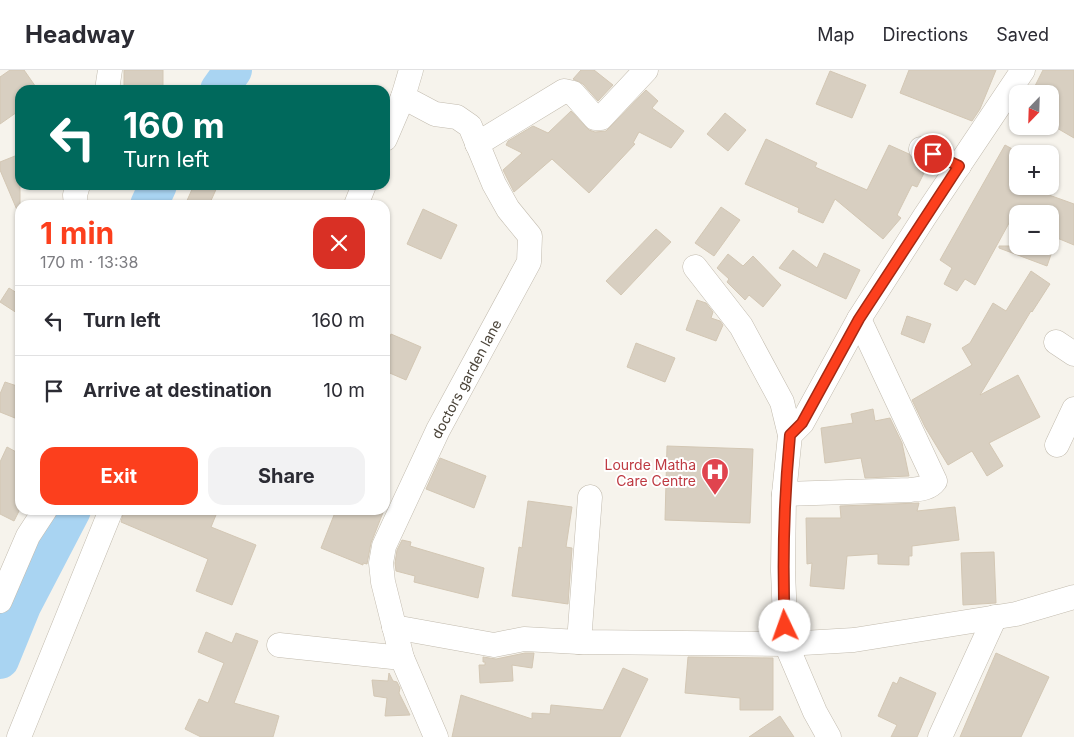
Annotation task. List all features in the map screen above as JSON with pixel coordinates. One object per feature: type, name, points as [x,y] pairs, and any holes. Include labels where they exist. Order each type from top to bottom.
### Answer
[{"type":"street","points":[[108,85],[110,70]]},
{"type":"street","points":[[390,127],[403,97],[411,70]]},
{"type":"street","points":[[477,144],[564,91],[573,94],[595,118],[602,118],[646,70]]},
{"type":"street","points":[[790,435],[802,423],[859,319],[1024,70]]},
{"type":"street","name":"doctors garden lane","points":[[403,97],[435,114],[457,117],[470,126],[494,184],[508,209],[530,236],[529,262],[438,430],[384,546],[381,563],[383,582],[402,658],[436,737]]},
{"type":"street","points":[[921,148],[959,166]]},
{"type":"street","points":[[695,267],[741,326],[782,402],[790,435],[784,494],[782,571],[786,644],[815,712],[829,737]]},
{"type":"street","points":[[784,494],[910,490],[926,488],[935,481],[859,319]]},
{"type":"street","points":[[1057,444],[1074,409]]},
{"type":"street","points":[[579,642],[590,497]]},
{"type":"street","points":[[0,601],[28,536],[42,515]]},
{"type":"street","points":[[19,737],[108,515]]},
{"type":"street","points":[[394,627],[494,644],[524,639],[579,642],[786,644],[854,640],[1016,614],[1074,597]]},
{"type":"street","points":[[940,737],[995,617]]},
{"type":"street","points":[[279,645],[402,658]]},
{"type":"building","points":[[10,70],[24,70],[34,85],[15,85],[15,114],[0,124],[0,77]]},
{"type":"building","points":[[124,70],[163,70],[163,85],[124,85]]},
{"type":"building","points":[[581,70],[594,70],[613,85],[598,101],[583,84],[573,79]]},
{"type":"building","points":[[909,70],[996,70],[980,109],[972,121],[900,93]]},
{"type":"building","points":[[1043,70],[1074,70],[1074,138],[1059,129],[1059,85],[1036,85]]},
{"type":"building","points":[[830,71],[866,85],[852,118],[816,104]]},
{"type":"building","points":[[646,90],[658,101],[652,108],[684,131],[671,148],[639,132],[633,143],[635,144],[589,193],[552,159],[514,192],[503,170],[522,153],[506,145],[508,141],[533,126],[548,133],[571,111],[589,130],[595,132],[606,131]]},
{"type":"building","points":[[725,113],[746,130],[728,151],[707,134]]},
{"type":"building","points":[[766,139],[817,163],[815,167],[867,190],[889,145],[909,154],[915,161],[927,167],[917,187],[912,185],[897,215],[901,218],[883,239],[835,199],[823,223],[798,212],[799,208],[745,184]]},
{"type":"building","points":[[1005,145],[1009,147],[1009,195],[1049,195],[1074,204],[1074,245],[1059,239],[1059,205],[1009,205],[1009,223],[975,285],[965,279],[957,291],[944,284],[952,268],[940,260]]},
{"type":"building","points":[[15,156],[15,190],[20,190],[20,200],[15,200],[15,205],[0,170],[0,162]]},
{"type":"building","points":[[192,190],[216,190],[211,200],[187,200]]},
{"type":"building","points":[[721,207],[740,220],[714,256],[695,243]]},
{"type":"building","points":[[423,209],[457,225],[441,259],[407,244]]},
{"type":"building","points":[[656,229],[671,242],[621,295],[606,281]]},
{"type":"building","points":[[999,246],[1009,246],[1009,252],[999,248]]},
{"type":"building","points":[[793,250],[817,268],[824,253],[860,270],[846,299],[779,268]]},
{"type":"building","points":[[728,254],[743,266],[753,256],[781,285],[763,307],[749,295],[745,300],[727,282],[729,279],[717,268]]},
{"type":"building","points":[[1018,255],[1051,255],[1047,266]]},
{"type":"building","points":[[1031,271],[1050,284],[1031,311],[980,395],[1018,375],[1040,417],[989,443],[1003,466],[987,476],[972,451],[948,465],[925,427],[912,400],[972,365],[962,348],[970,343],[993,303],[1006,311]]},
{"type":"building","points":[[9,288],[15,292],[15,312],[0,302]]},
{"type":"building","points":[[697,300],[706,303],[713,312],[711,318],[720,321],[723,325],[716,341],[686,330]]},
{"type":"building","points":[[907,316],[931,324],[924,343],[901,334]]},
{"type":"building","points":[[391,334],[421,347],[406,380],[390,373]]},
{"type":"building","points":[[636,343],[675,358],[665,382],[627,367]]},
{"type":"building","points":[[5,382],[15,385],[15,418],[0,412],[0,394]]},
{"type":"building","points":[[873,409],[875,421],[890,418],[902,443],[909,476],[865,478],[861,458],[825,463],[821,428],[853,423],[851,414]]},
{"type":"building","points":[[667,446],[753,449],[750,523],[665,520]]},
{"type":"building","points":[[7,447],[15,451],[15,515],[17,515],[14,521],[0,514],[0,462]]},
{"type":"building","points":[[440,458],[486,476],[474,508],[426,489]]},
{"type":"building","points":[[528,501],[572,507],[566,547],[572,548],[568,604],[512,596],[519,547],[522,548]]},
{"type":"building","points":[[919,503],[917,511],[955,507],[959,540],[912,546],[912,556],[909,556],[909,565],[878,564],[878,554],[847,556],[844,589],[810,586],[812,563],[807,564],[806,518],[841,518],[840,506]]},
{"type":"building","points":[[123,515],[216,515],[211,527],[256,545],[232,605],[196,591],[208,559],[121,522]]},
{"type":"building","points":[[334,515],[382,515],[371,543],[367,564],[363,563],[363,565],[321,548]]},
{"type":"building","points":[[402,540],[411,542],[410,546],[484,568],[478,598],[414,582],[415,576],[396,571],[397,550]]},
{"type":"building","points":[[994,552],[996,603],[963,605],[961,553]]},
{"type":"building","points":[[206,632],[232,643],[236,633],[258,641],[234,703],[279,716],[273,737],[201,737],[185,729],[199,699],[208,703],[224,663],[198,652]]},
{"type":"building","points":[[534,653],[532,668],[512,665],[513,681],[480,683],[479,665],[485,665],[483,657],[496,659]]},
{"type":"building","points":[[996,653],[1049,677],[1021,737],[960,737]]},
{"type":"building","points":[[688,657],[773,658],[773,710],[740,710],[740,698],[685,693]]},
{"type":"building","points":[[623,668],[648,679],[620,737],[452,737],[461,695],[532,719],[532,713],[550,714],[551,705],[603,710]]},
{"type":"building","points":[[389,673],[393,681],[397,682],[400,688],[399,693],[410,715],[385,716],[387,698],[374,696],[372,680],[388,681]]},
{"type":"building","points":[[900,677],[936,693],[917,737],[891,737],[897,725],[878,716],[893,682],[897,684]]},
{"type":"building","points":[[780,716],[794,737],[749,737]]},
{"type":"waterway","points":[[222,85],[233,70]]},
{"type":"waterway","points":[[151,200],[156,190]]},
{"type":"waterway","points":[[0,660],[22,606],[69,515]]},
{"type":"place","name":"Lourde Matha Care Centre","points":[[715,496]]},
{"type":"route","points":[[785,626],[782,571],[784,494],[790,435],[802,423],[859,319],[959,166],[933,154]]}]
